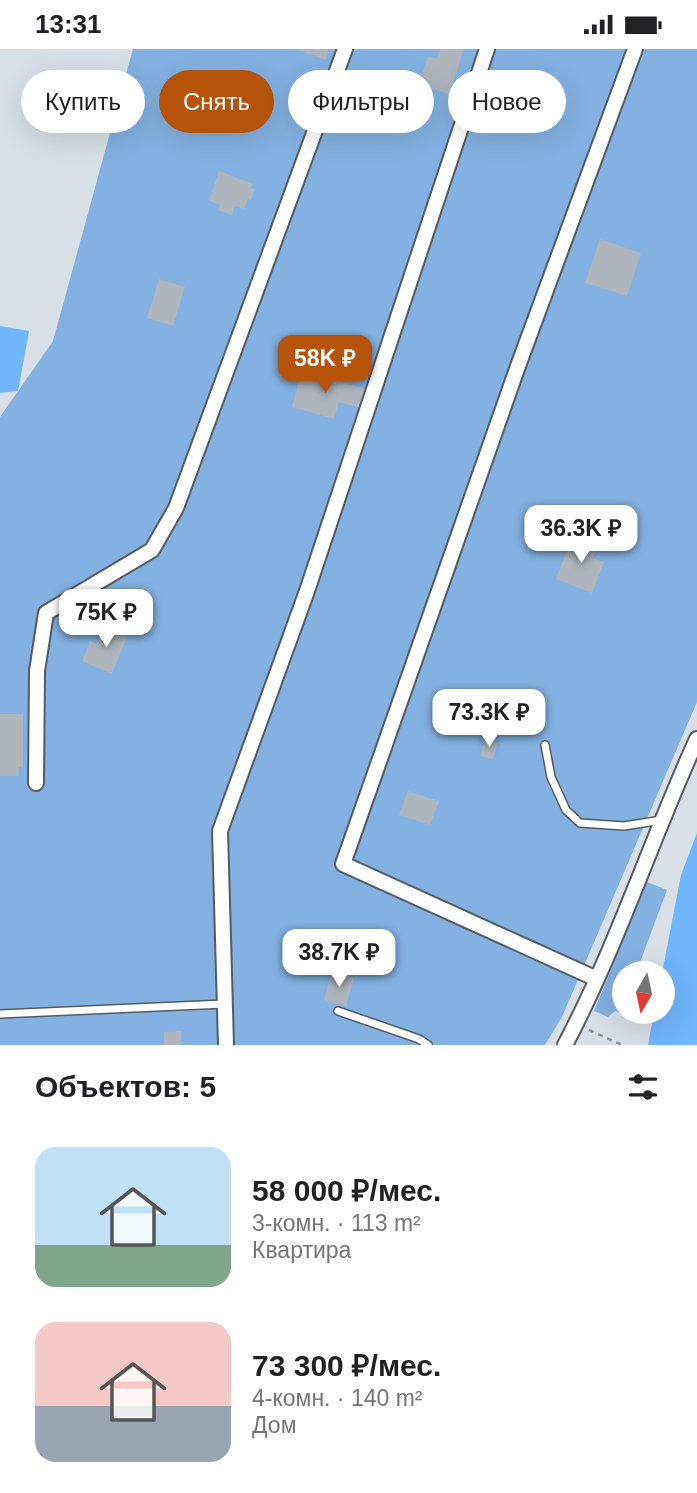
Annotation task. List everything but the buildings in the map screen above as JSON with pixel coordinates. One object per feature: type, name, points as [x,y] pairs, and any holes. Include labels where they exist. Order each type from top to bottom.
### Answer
[{"type":"street","points":[[36,783],[37,671],[46,613],[152,550],[176,508],[345,49]]},
{"type":"street","points":[[226,1045],[220,831],[307,591],[487,49]]},
{"type":"street","points":[[597,979],[343,864],[518,366],[635,49]]},
{"type":"street","points":[[565,1045],[597,979],[697,739]]},
{"type":"lane","points":[[545,745],[551,777],[566,810],[580,823],[624,827],[663,820]]},
{"type":"lane","points":[[0,1014],[224,1005]]},
{"type":"lane","points":[[338,1011],[419,1039],[428,1045]]},
{"type":"path","points":[[576,1024],[622,1045]]},
{"type":"shaded area","points":[[133,49],[697,49],[697,702],[562,1017],[545,1045],[0,1045],[0,417],[53,341],[110,133],[145,133],[145,70],[127,70]]},
{"type":"shaded area","points":[[0,326],[29,331],[18,391],[0,393]]},
{"type":"shaded area","points":[[697,833],[697,1045],[648,1045],[652,1024],[676,1024],[676,961],[664,961],[681,875]]},
{"type":"shaded area","points":[[647,882],[667,890],[640,961],[615,961]]},
{"type":"shaded area","points":[[612,967],[612,1014],[608,1017],[594,1011]]}]
